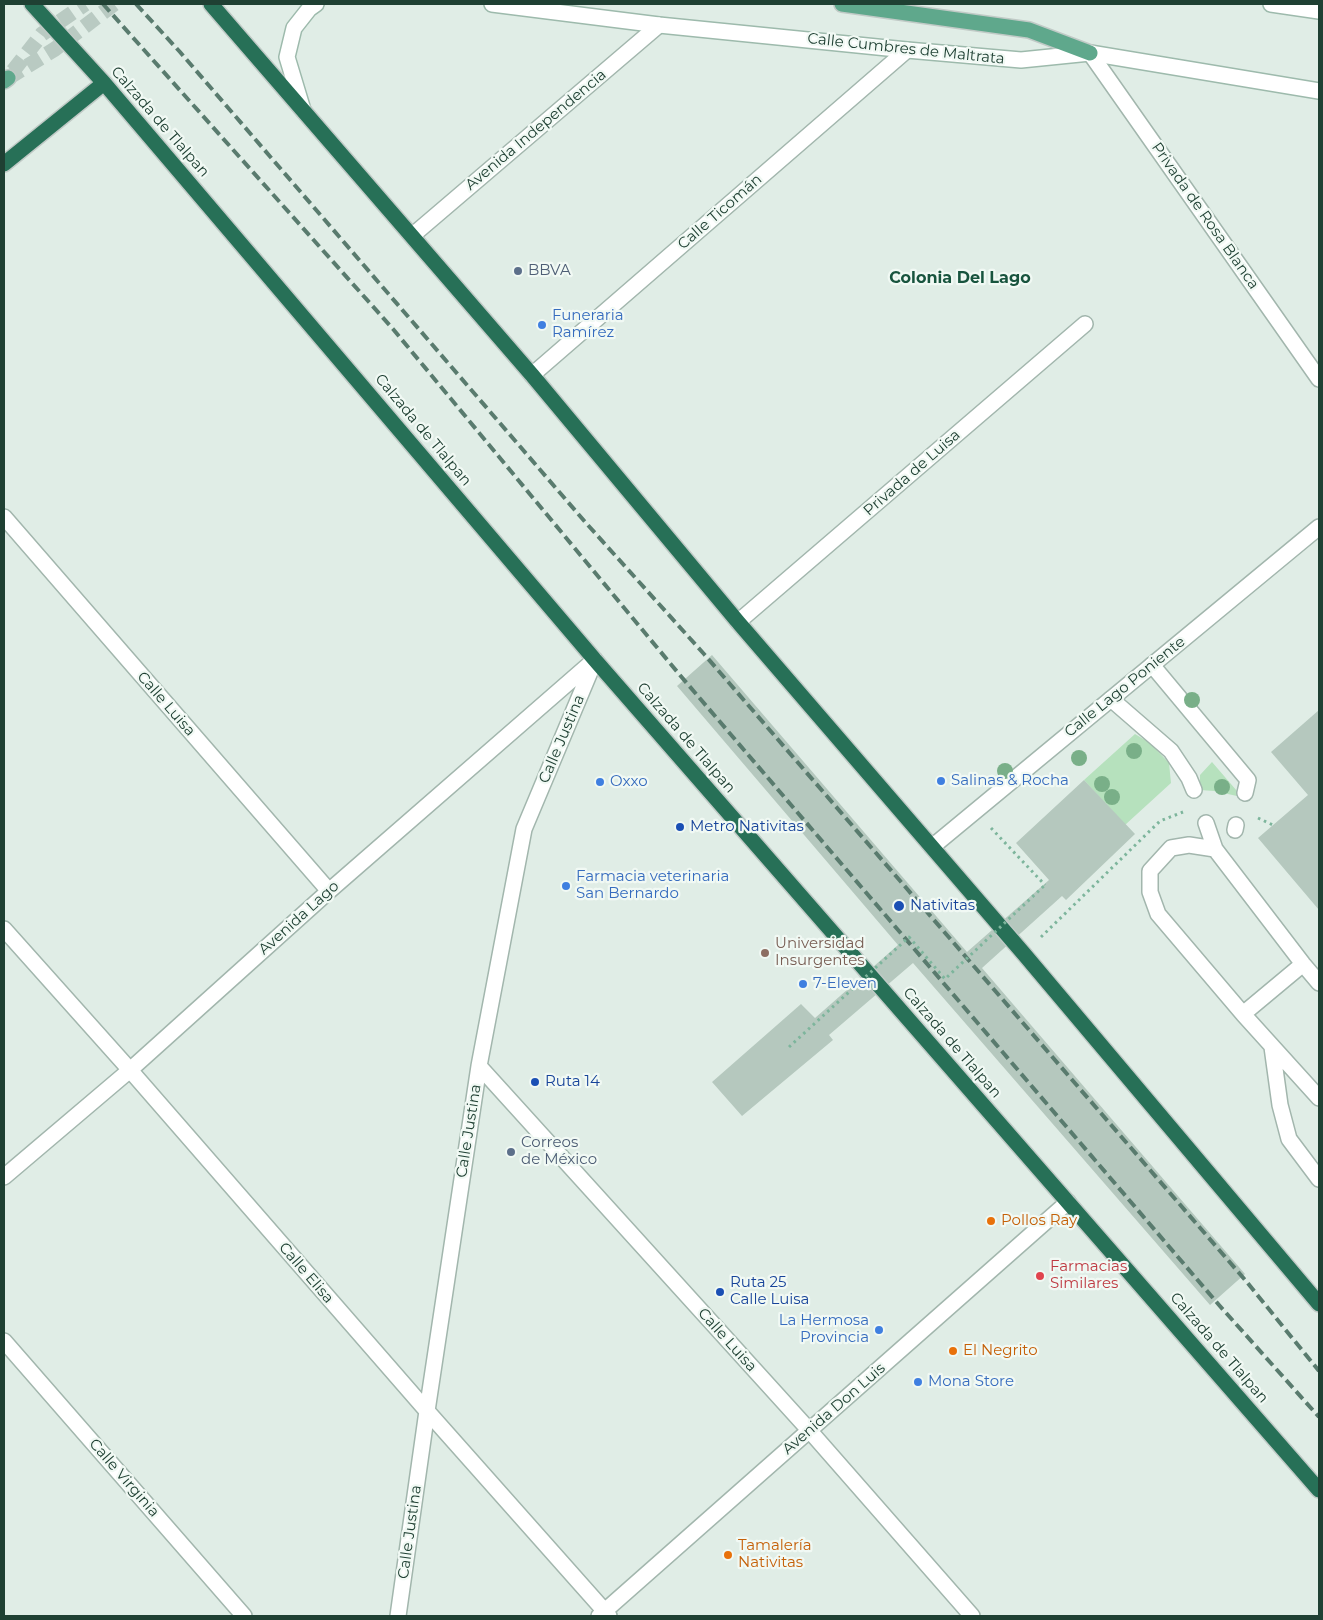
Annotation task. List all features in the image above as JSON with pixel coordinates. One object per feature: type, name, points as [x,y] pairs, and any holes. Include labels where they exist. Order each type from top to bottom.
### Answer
[{"type":"highway","name":"Calzada de Tlalpan","points":[[32,4],[104,84],[595,660],[1319,1490]]},
{"type":"highway","points":[[211,4],[413,235],[738,622],[1024,954],[1319,1304]]},
{"type":"highway","points":[[4,164],[104,84]]},
{"type":"main road","points":[[842,4],[1029,30],[1090,53]]},
{"type":"street","points":[[303,110],[287,57],[294,28],[309,9],[316,4]]},
{"type":"street","name":"Calle Cumbres de Maltrata","points":[[492,4],[659,25],[1021,60],[1090,53],[1319,90]]},
{"type":"street","points":[[1270,4],[1319,11]]},
{"type":"street","name":"Avenida Independencia","points":[[413,235],[659,25]]},
{"type":"street","name":"Calle Ticomán","points":[[532,375],[908,50]]},
{"type":"street","name":"Privada de Rosa Blanca","points":[[1090,53],[1319,379]]},
{"type":"street","name":"Privada de Luisa","points":[[738,622],[1085,324]]},
{"type":"street","name":"Calle Luisa","points":[[4,518],[329,890]]},
{"type":"street","name":"Calle Lago Poniente","points":[[932,847],[1319,527]]},
{"type":"street","name":"Avenida Lago","points":[[4,1177],[130,1070],[329,890],[595,660]]},
{"type":"street","name":"Calle Justina","points":[[398,1616],[479,1066],[524,829],[595,660]]},
{"type":"street","points":[[1152,665],[1248,780],[1245,793]]},
{"type":"street","points":[[1111,699],[1172,751],[1189,778],[1194,790]]},
{"type":"street","points":[[1206,823],[1215,849],[1319,983]]},
{"type":"street","points":[[1215,849],[1189,845],[1171,848],[1150,871],[1150,892],[1158,914],[1242,1014],[1319,1098]]},
{"type":"street","name":"Calle Elisa","points":[[4,929],[130,1070],[605,1615]]},
{"type":"street","points":[[1242,1014],[1303,964]]},
{"type":"street","points":[[1272,1047],[1280,1105],[1289,1139],[1319,1179]]},
{"type":"street","name":"Calle Luisa","points":[[479,1066],[809,1430],[972,1616]]},
{"type":"street","name":"Avenida Don Luis","points":[[605,1615],[809,1430],[1068,1202]]},
{"type":"street","name":"Calle Virginia","points":[[4,1341],[244,1616]]},
{"type":"path","points":[[789,1047],[909,936],[945,979],[1044,886],[975,811]]},
{"type":"path","points":[[1024,954],[1085,894]]},
{"type":"path","points":[[1061,1276],[1072,1288]]},
{"type":"green space","points":[[1135,734],[1150,743],[1169,763],[1171,783],[1125,825],[1084,780]]},
{"type":"green space","points":[[1212,762],[1237,791],[1237,796],[1200,790],[1200,775]]},
{"type":"building","name":"Nativitas","points":[[712,655],[967,952],[1049,880],[1016,843],[1084,780],[1135,834],[1066,900],[1062,896],[982,968],[1245,1274],[1210,1305],[913,963],[829,1035],[833,1040],[742,1116],[712,1082],[801,1004],[815,1018],[898,945],[677,686]]},
{"type":"building","points":[[1319,710],[1319,910],[1258,838],[1308,795],[1271,752]]},
{"type":"tunnel","points":[[13,71],[42,34],[85,4]]},
{"type":"tunnel","points":[[8,78],[55,49],[114,4]]},
{"type":"railway","points":[[103,4],[393,329],[679,674],[1219,1305],[1319,1417]]},
{"type":"railway","points":[[136,4],[180,52],[586,523],[704,654],[1246,1281],[1319,1371]]},
{"type":"place","name":"BBVA","points":[[518,271]]},
{"type":"place","name":"Funeraria Ramírez","points":[[542,325]]},
{"type":"place","name":"Salinas & Rocha","points":[[941,781]]},
{"type":"place","name":"Oxxo","points":[[600,782]]},
{"type":"place","name":"Metro Nativitas","points":[[680,827]]},
{"type":"place","name":"Farmacia veterinaria San Bernardo","points":[[566,886]]},
{"type":"place","name":"Nativitas","points":[[899,906]]},
{"type":"place","name":"Universidad Insurgentes","points":[[765,953]]},
{"type":"place","name":"7-Eleven","points":[[803,984]]},
{"type":"place","name":"Ruta 14","points":[[535,1082]]},
{"type":"place","name":"Correos de México","points":[[511,1152]]},
{"type":"place","name":"Pollos Ray","points":[[991,1221]]},
{"type":"place","name":"Farmacias Similares","points":[[1040,1276]]},
{"type":"place","name":"Ruta 25 Calle Luisa","points":[[720,1292]]},
{"type":"place","name":"La Hermosa Provincia","points":[[879,1330]]},
{"type":"place","name":"El Negrito","points":[[953,1351]]},
{"type":"place","name":"Mona Store","points":[[918,1382]]},
{"type":"place","name":"Tamalería Nativitas","points":[[728,1555]]},
{"type":"district","name":"Colonia Del Lago","points":[[960,278]]}]
